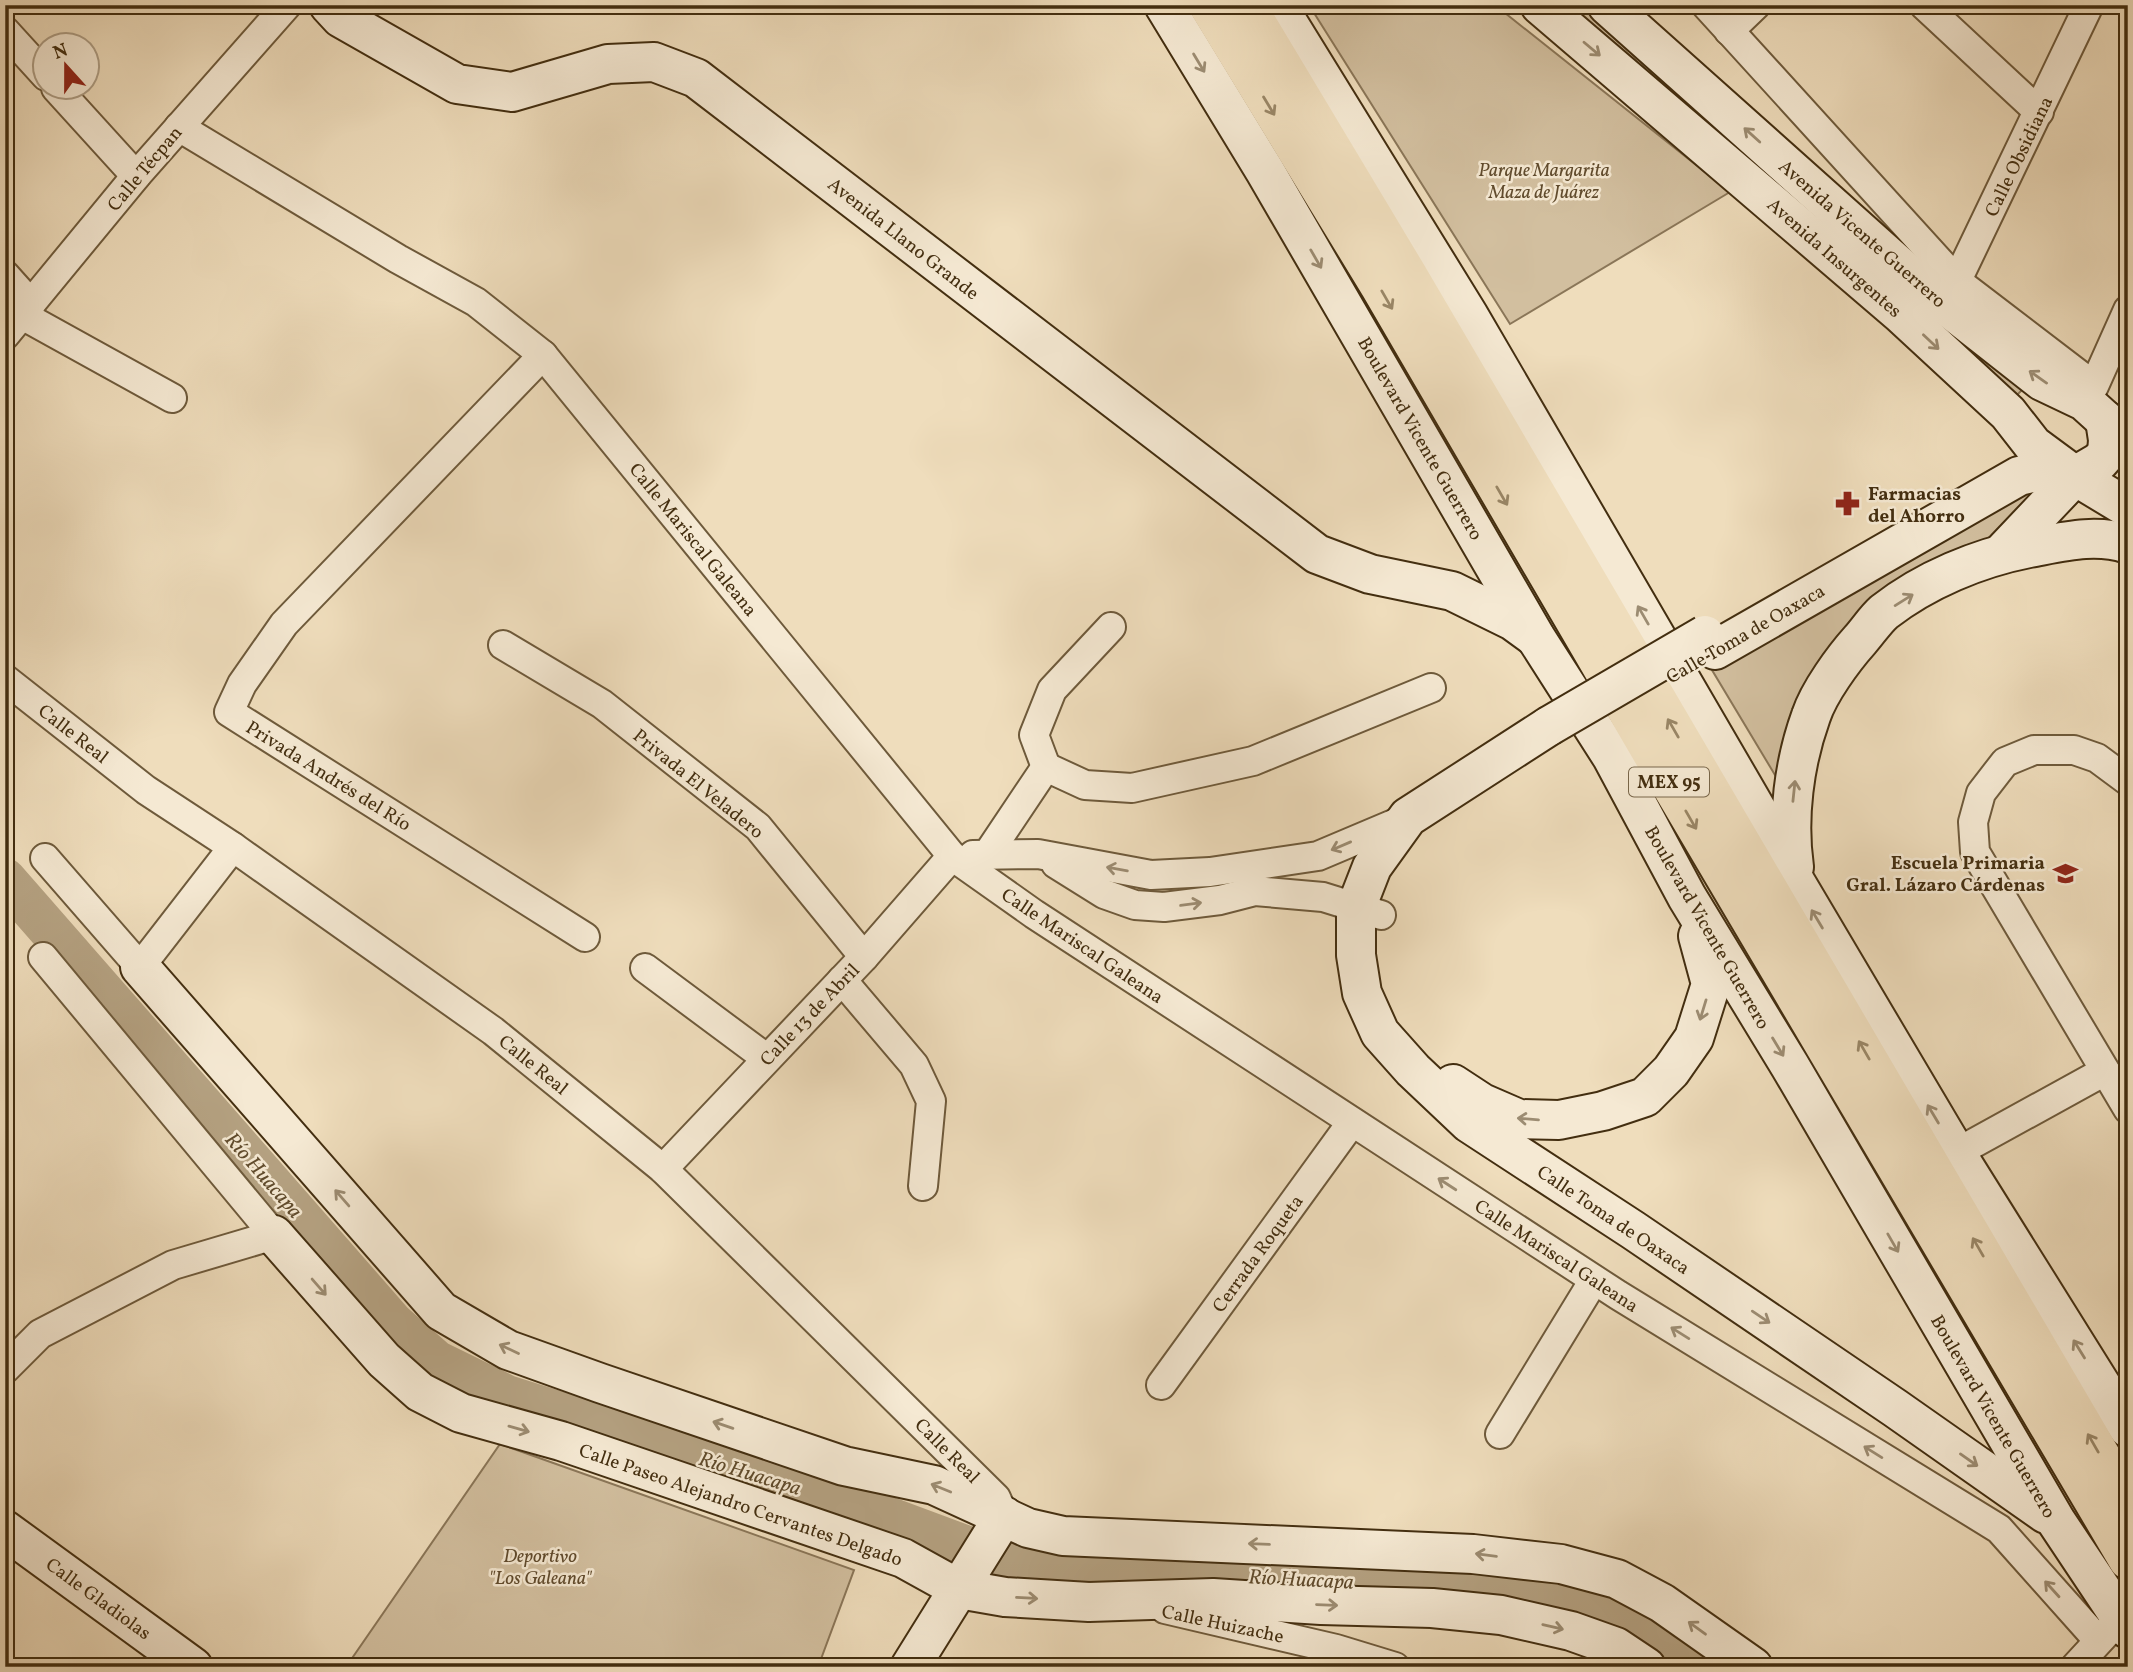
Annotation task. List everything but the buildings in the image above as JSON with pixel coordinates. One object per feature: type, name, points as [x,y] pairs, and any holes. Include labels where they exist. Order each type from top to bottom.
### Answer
[{"type":"highway","name":"Boulevard Vicente Guerrero","points":[[1208,5],[1387,299],[2128,1560]]},
{"type":"highway","name":"MEX 95","points":[[1246,5],[2128,1502]]},
{"type":"highway","points":[[1265,5],[1295,86]]},
{"type":"main road","name":"Avenida Llano Grande","points":[[329,5],[341,18],[457,84],[512,92],[608,64],[654,62],[696,78],[1317,554],[1370,574],[1452,591],[1513,621],[1536,638]]},
{"type":"main road","name":"Boulevard Vicente Guerrero","points":[[1164,5],[1265,171],[1536,638],[1612,757],[1687,897],[1790,1066],[2056,1521],[2116,1629]]},
{"type":"main road","points":[[1277,5],[1469,316],[1769,831],[1796,883],[1956,1153],[2128,1428]]},
{"type":"main road","name":"Avenida Insurgentes","points":[[1541,5],[1901,314],[2008,413],[2033,445],[2075,476],[2124,536]]},
{"type":"main road","name":"Avenida Vicente Guerrero","points":[[1607,5],[1951,293],[2042,381],[2108,413]]},
{"type":"main road","name":"Calle Toma de Oaxaca","points":[[1710,643],[1992,469],[2012,439],[2008,413]]},
{"type":"main road","points":[[2001,554],[2075,476],[2099,462],[2107,453],[2108,413]]},
{"type":"main road","name":"Calle Toma de Oaxaca","points":[[2056,1521],[1770,1323],[1469,1123],[1413,1070],[1380,1033],[1362,993],[1356,955],[1369,911],[1394,874],[1417,821],[1554,733],[1710,643],[2019,476],[2036,472],[2075,476]]},
{"type":"main road","points":[[1796,883],[1789,833],[1795,780],[1811,714],[1843,659],[1883,613],[1939,578],[2001,554],[2077,539],[2124,536]]},
{"type":"main road","points":[[1452,591],[1480,570],[1490,556]]},
{"type":"main road","name":"Calle Toma de Oaxaca","points":[[1369,911],[1387,993],[1411,1041],[1441,1076],[1482,1103],[1519,1119],[1559,1120],[1603,1111],[1645,1097],[1671,1071],[1694,1038],[1711,984],[1687,897]]},
{"type":"main road","points":[[140,967],[441,1311],[508,1349],[844,1466],[934,1485],[999,1523],[1063,1536],[1446,1552],[1561,1564],[1617,1580],[1662,1603],[1753,1667]]},
{"type":"main road","name":"Calle Paseo Alejandro Cervantes Delgado","points":[[274,1236],[384,1360],[420,1392],[461,1413],[561,1441],[903,1558],[1005,1597],[1089,1602],[1213,1598],[1432,1608],[1501,1615],[1571,1631],[1616,1647],[1646,1667]]},
{"type":"main road","points":[[910,1667],[999,1523]]},
{"type":"main road","name":"Calle Gladiolas","points":[[7,1535],[193,1667]]},
{"type":"street","name":"Calle Técpan","points":[[19,318],[136,176],[287,5]]},
{"type":"street","points":[[1706,5],[1951,293]]},
{"type":"street","points":[[1729,31],[1756,5]]},
{"type":"street","points":[[1924,5],[2039,112]]},
{"type":"street","name":"Calle Obsidiana","points":[[1951,293],[2089,5]]},
{"type":"street","points":[[5,31],[32,61]]},
{"type":"street","points":[[69,102],[136,176]]},
{"type":"street","name":"Calle Mariscal Galeana","points":[[179,127],[398,259],[476,302],[543,355],[952,856],[1034,914],[1594,1280],[1999,1530],[2116,1629]]},
{"type":"street","points":[[5,275],[19,318],[172,398]]},
{"type":"street","points":[[2108,413],[2128,310]]},
{"type":"street","name":"Privada Andrés del Río","points":[[543,355],[284,624],[242,684],[229,712],[585,937]]},
{"type":"street","points":[[1111,627],[1052,690],[1034,735],[1046,767],[1085,785],[1132,788],[1253,761],[1431,688]]},
{"type":"street","name":"Privada El Veladero","points":[[503,645],[602,704],[758,827],[864,957]]},
{"type":"street","name":"Calle Real","points":[[5,679],[145,790],[233,847],[493,1031],[663,1170],[996,1498],[999,1523]]},
{"type":"street","points":[[2128,781],[2097,758],[2074,750],[2034,750],[2005,762],[1981,793],[1973,822],[1975,852],[2128,1110]]},
{"type":"street","points":[[987,855],[1046,767]]},
{"type":"street","name":"Calle Toma de Oaxaca","points":[[952,856],[1038,854],[1151,875],[1210,872],[1318,856],[1417,821]]},
{"type":"street","points":[[45,858],[140,967],[233,847]]},
{"type":"street","points":[[1038,854],[1104,894],[1135,905],[1164,907],[1220,900],[1255,891],[1323,897],[1369,911]]},
{"type":"street","name":"Calle 13 de Abril","points":[[663,1170],[864,957],[952,856]]},
{"type":"street","points":[[5,1369],[40,1334],[173,1265],[274,1236],[43,957]]},
{"type":"street","points":[[645,968],[766,1058]]},
{"type":"street","points":[[842,980],[914,1065],[931,1101],[923,1186]]},
{"type":"street","points":[[1956,1153],[2105,1071]]},
{"type":"street","name":"Cerrada Roqueta","points":[[1161,1385],[1352,1122]]},
{"type":"street","points":[[1500,1434],[1594,1280]]},
{"type":"street","name":"Calle Huizache","points":[[1089,1602],[1165,1609],[1336,1649],[1395,1667]]},
{"type":"street","points":[[2075,1667],[2116,1629]]},
{"type":"green space","name":"Parque Margarita Maza de Juárez","points":[[1309,5],[1495,5],[1730,192],[1510,324]]},
{"type":"green space","points":[[1563,5],[1581,5],[2025,387],[2017,395]]},
{"type":"green space","points":[[2020,491],[2041,497],[2037,516],[1885,608],[1790,800],[1712,670]]},
{"type":"green space","name":"Deportivo \"Los Galeana\"","points":[[500,1444],[854,1570],[818,1667],[346,1667]]},
{"type":"waterway","name":"Río Huacapa","points":[[5,879],[393,1323],[436,1361],[507,1396],[857,1506],[1016,1565],[1426,1584],[1561,1603],[1621,1621],[1665,1642],[1697,1667]]},
{"type":"place","name":"Farmacias del Ahorro","points":[[1848,504]]},
{"type":"place","name":"Escuela Primaria Gral. Lázaro Cárdenas","points":[[2065,873]]}]
